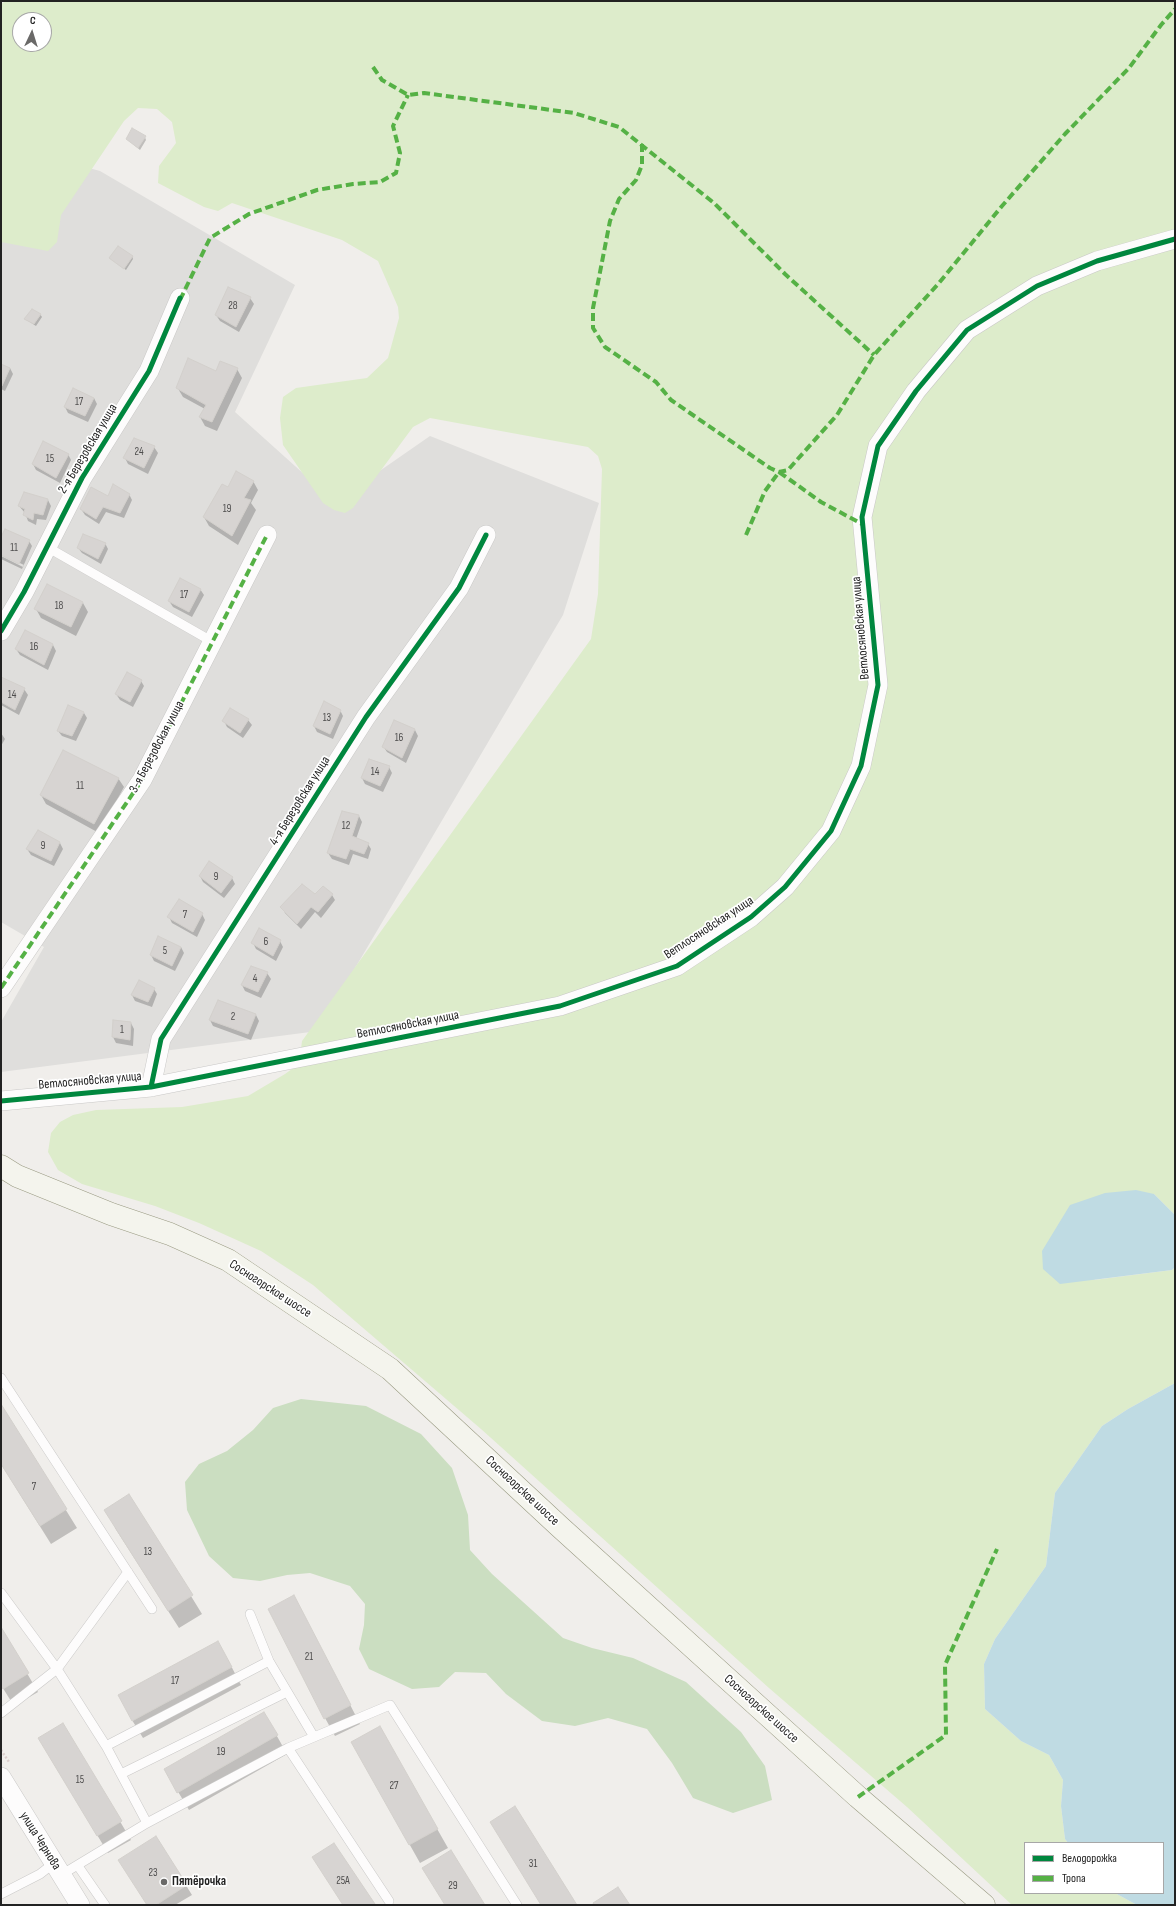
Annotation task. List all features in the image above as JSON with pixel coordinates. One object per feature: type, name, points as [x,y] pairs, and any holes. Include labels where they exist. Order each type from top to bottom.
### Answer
[{"type":"main road","name":"Сосногорское шоссе","points":[[1,1166],[17,1176],[111,1214],[170,1234],[228,1260],[390,1369],[560,1527],[858,1797],[984,1905]]},
{"type":"street","name":"Ветлосяновская улица","points":[[1,1100],[151,1087],[560,1006],[677,966],[751,917],[784,887],[831,831],[862,766],[878,685],[862,517],[878,446],[916,391],[967,330],[1037,286],[1097,262],[1175,238]]},
{"type":"street","name":"2-я Березовская улица","points":[[1,630],[24,592],[82,478],[149,371],[180,298]]},
{"type":"street","name":"3-я Березовская улица","points":[[1,988],[142,780],[268,535]]},
{"type":"street","name":"4-я Березовская улица","points":[[151,1087],[161,1039],[366,717],[459,588],[486,535]]},
{"type":"street","name":"улица Чернова","points":[[1,1777],[80,1905]]},
{"type":"lane","points":[[47,547],[212,642]]},
{"type":"lane","points":[[1,1378],[152,1609]]},
{"type":"lane","points":[[1,1713],[56,1669],[128,1572]]},
{"type":"lane","points":[[1,1592],[56,1669],[106,1746],[147,1823]]},
{"type":"lane","points":[[250,1614],[269,1661],[314,1737]]},
{"type":"lane","points":[[106,1746],[269,1661]]},
{"type":"lane","points":[[122,1774],[287,1692]]},
{"type":"lane","points":[[1,1894],[40,1874],[78,1866],[147,1823],[288,1748],[390,1705],[517,1905]]},
{"type":"lane","points":[[288,1748],[389,1901]]},
{"type":"lane","points":[[78,1866],[105,1905]]},
{"type":"shaded area","points":[[1,144],[100,171],[295,285],[235,412],[335,502],[430,436],[599,503],[563,615],[318,1031],[1,1072],[1,1022],[44,947],[1,922]]},
{"type":"green space","points":[[6,1],[1175,1],[1175,1215],[1154,1194],[1094,1280],[1172,1270],[1175,1267],[1175,1383],[1128,1409],[1102,1426],[1055,1493],[1046,1566],[995,1639],[984,1664],[985,1709],[1021,1741],[1049,1755],[1063,1780],[1061,1806],[1065,1839],[1067,1842],[1024,1842],[1024,1894],[1117,1894],[1137,1905],[1012,1905],[907,1807],[769,1688],[481,1429],[313,1285],[261,1251],[199,1223],[155,1206],[82,1184],[58,1170],[48,1152],[51,1133],[60,1122],[73,1115],[96,1110],[182,1107],[248,1096],[299,1064],[302,1041],[591,639],[598,594],[602,469],[598,456],[588,447],[430,418],[413,427],[353,508],[345,513],[334,510],[323,503],[283,445],[280,418],[283,397],[296,388],[367,378],[388,358],[399,318],[398,307],[378,261],[342,240],[232,203],[218,211],[204,207],[158,183],[159,166],[176,143],[172,122],[157,109],[138,108],[124,121],[61,215],[57,242],[48,251],[1,242],[1,4]]},
{"type":"green space","points":[[301,1399],[366,1406],[421,1434],[452,1468],[468,1515],[470,1550],[492,1574],[563,1638],[592,1648],[633,1658],[686,1682],[741,1732],[765,1766],[772,1800],[733,1813],[693,1798],[672,1763],[647,1729],[608,1718],[575,1726],[542,1721],[506,1694],[486,1673],[455,1672],[439,1687],[412,1689],[369,1669],[359,1649],[364,1625],[365,1604],[350,1586],[310,1573],[287,1575],[260,1581],[233,1578],[209,1556],[187,1510],[185,1482],[199,1464],[227,1451],[253,1430],[273,1408]]},
{"type":"water","points":[[1136,1190],[1154,1194],[1175,1215],[1175,1267],[1172,1270],[1060,1284],[1043,1269],[1042,1251],[1070,1205],[1105,1193]]},
{"type":"water","points":[[1175,1383],[1175,1905],[1137,1905],[1117,1894],[1164,1894],[1164,1842],[1067,1842],[1065,1839],[1061,1806],[1063,1780],[1049,1755],[1021,1741],[985,1709],[984,1664],[995,1639],[1046,1566],[1055,1493],[1102,1426],[1128,1409]]},
{"type":"building","points":[[132,128],[146,136],[138,148],[126,139]]},
{"type":"building","points":[[118,246],[133,256],[124,269],[109,258]]},
{"type":"building","points":[[228,287],[251,297],[236,327],[215,315]]},
{"type":"building","points":[[32,309],[41,314],[34,324],[24,319]]},
{"type":"building","points":[[188,358],[216,371],[220,361],[238,368],[212,422],[199,417],[206,405],[176,388]]},
{"type":"building","points":[[1,364],[10,368],[2,386],[1,385]]},
{"type":"building","points":[[73,388],[94,398],[85,416],[64,407]]},
{"type":"building","points":[[134,438],[155,446],[144,468],[123,458]]},
{"type":"building","points":[[43,441],[69,454],[56,478],[32,464]]},
{"type":"building","points":[[236,471],[254,481],[244,498],[251,500],[232,536],[203,517],[222,484],[228,487]]},
{"type":"building","points":[[113,484],[130,494],[120,513],[103,507],[96,519],[80,509],[91,487],[108,496]]},
{"type":"building","points":[[24,492],[48,499],[43,515],[34,513],[33,520],[23,515],[25,509],[18,506]]},
{"type":"building","points":[[5,529],[30,540],[19,564],[1,555],[1,537]]},
{"type":"building","points":[[83,534],[106,543],[98,559],[77,548]]},
{"type":"building","points":[[180,578],[201,589],[189,612],[168,601]]},
{"type":"building","points":[[47,584],[83,602],[71,627],[34,609]]},
{"type":"building","points":[[25,630],[53,644],[44,665],[15,649]]},
{"type":"building","points":[[127,672],[142,680],[130,702],[115,694]]},
{"type":"building","points":[[1,677],[25,688],[15,710],[1,702]]},
{"type":"building","points":[[324,701],[341,710],[330,734],[313,726]]},
{"type":"building","points":[[68,705],[84,712],[72,736],[57,731]]},
{"type":"building","points":[[230,708],[249,719],[240,733],[222,721]]},
{"type":"building","points":[[394,720],[415,729],[402,758],[382,747]]},
{"type":"building","points":[[63,750],[119,778],[94,824],[40,795]]},
{"type":"building","points":[[369,759],[390,766],[380,786],[361,778]]},
{"type":"building","points":[[342,811],[359,815],[352,836],[369,843],[364,854],[350,849],[346,859],[327,853]]},
{"type":"building","points":[[38,830],[60,842],[51,861],[26,849]]},
{"type":"building","points":[[209,861],[233,877],[221,893],[199,876]]},
{"type":"building","points":[[302,884],[315,894],[323,886],[333,894],[318,912],[311,907],[297,924],[280,907]]},
{"type":"building","points":[[179,899],[203,913],[193,932],[167,917]]},
{"type":"building","points":[[259,928],[281,940],[273,956],[251,943]]},
{"type":"building","points":[[158,936],[181,947],[172,966],[150,955]]},
{"type":"building","points":[[251,966],[268,972],[258,992],[241,985]]},
{"type":"building","points":[[139,980],[155,988],[148,1002],[131,995]]},
{"type":"building","points":[[218,1000],[256,1014],[248,1034],[209,1020]]},
{"type":"building","points":[[113,1020],[131,1022],[130,1040],[112,1037]]},
{"type":"building","points":[[1,1404],[67,1509],[40,1526],[1,1464]]},
{"type":"building","points":[[129,1494],[193,1595],[168,1611],[104,1510]]},
{"type":"building","points":[[294,1595],[351,1705],[324,1719],[268,1609]]},
{"type":"building","points":[[1,1627],[29,1673],[3,1689],[1,1686]]},
{"type":"building","points":[[218,1641],[232,1667],[132,1721],[118,1695]]},
{"type":"building","points":[[264,1712],[278,1735],[177,1793],[164,1769]]},
{"type":"building","points":[[63,1723],[122,1821],[97,1836],[38,1738]]},
{"type":"building","points":[[380,1726],[438,1829],[409,1845],[351,1742]]},
{"type":"building","points":[[515,1806],[577,1905],[541,1905],[490,1822]]},
{"type":"building","points":[[156,1836],[187,1885],[156,1905],[147,1905],[118,1860]]},
{"type":"building","points":[[334,1843],[375,1904],[374,1905],[343,1905],[312,1857]]},
{"type":"building","points":[[451,1850],[485,1905],[445,1905],[422,1868]]},
{"type":"building","points":[[618,1887],[630,1905],[594,1905],[593,1903]]},
{"type":"marked path","points":[[642,144],[642,165],[636,180],[619,199],[610,221],[593,308],[593,328],[605,347],[656,382],[671,400],[770,468],[779,472],[788,470],[837,415],[874,355],[939,283],[1002,206],[1065,134],[1129,68],[1161,25],[1175,9]]},
{"type":"marked path","points":[[373,67],[382,80],[408,95],[424,93],[574,113],[619,127],[714,203],[785,274],[874,355]]},
{"type":"marked path","points":[[180,300],[210,238],[249,214],[317,190],[353,184],[380,182],[396,173],[400,153],[393,126],[408,95]]},
{"type":"marked path","points":[[746,535],[765,491],[779,472],[821,502],[862,524]]},
{"type":"marked path","points":[[1,988],[142,780],[267,535]]},
{"type":"marked path","points":[[858,1797],[946,1735],[945,1665],[997,1549]]},
{"type":"cycle path","points":[[1,1101],[151,1087],[560,1006],[677,966],[751,917],[785,887],[831,831],[861,766],[878,685],[862,517],[878,446],[916,391],[967,330],[1037,286],[1097,261],[1175,239]]},
{"type":"cycle path","points":[[1,631],[24,592],[82,478],[149,371],[180,298]]},
{"type":"cycle path","points":[[151,1087],[161,1039],[366,717],[459,588],[486,535]]},
{"type":"place","name":"Пятёрочка","points":[[164,1882]]}]
